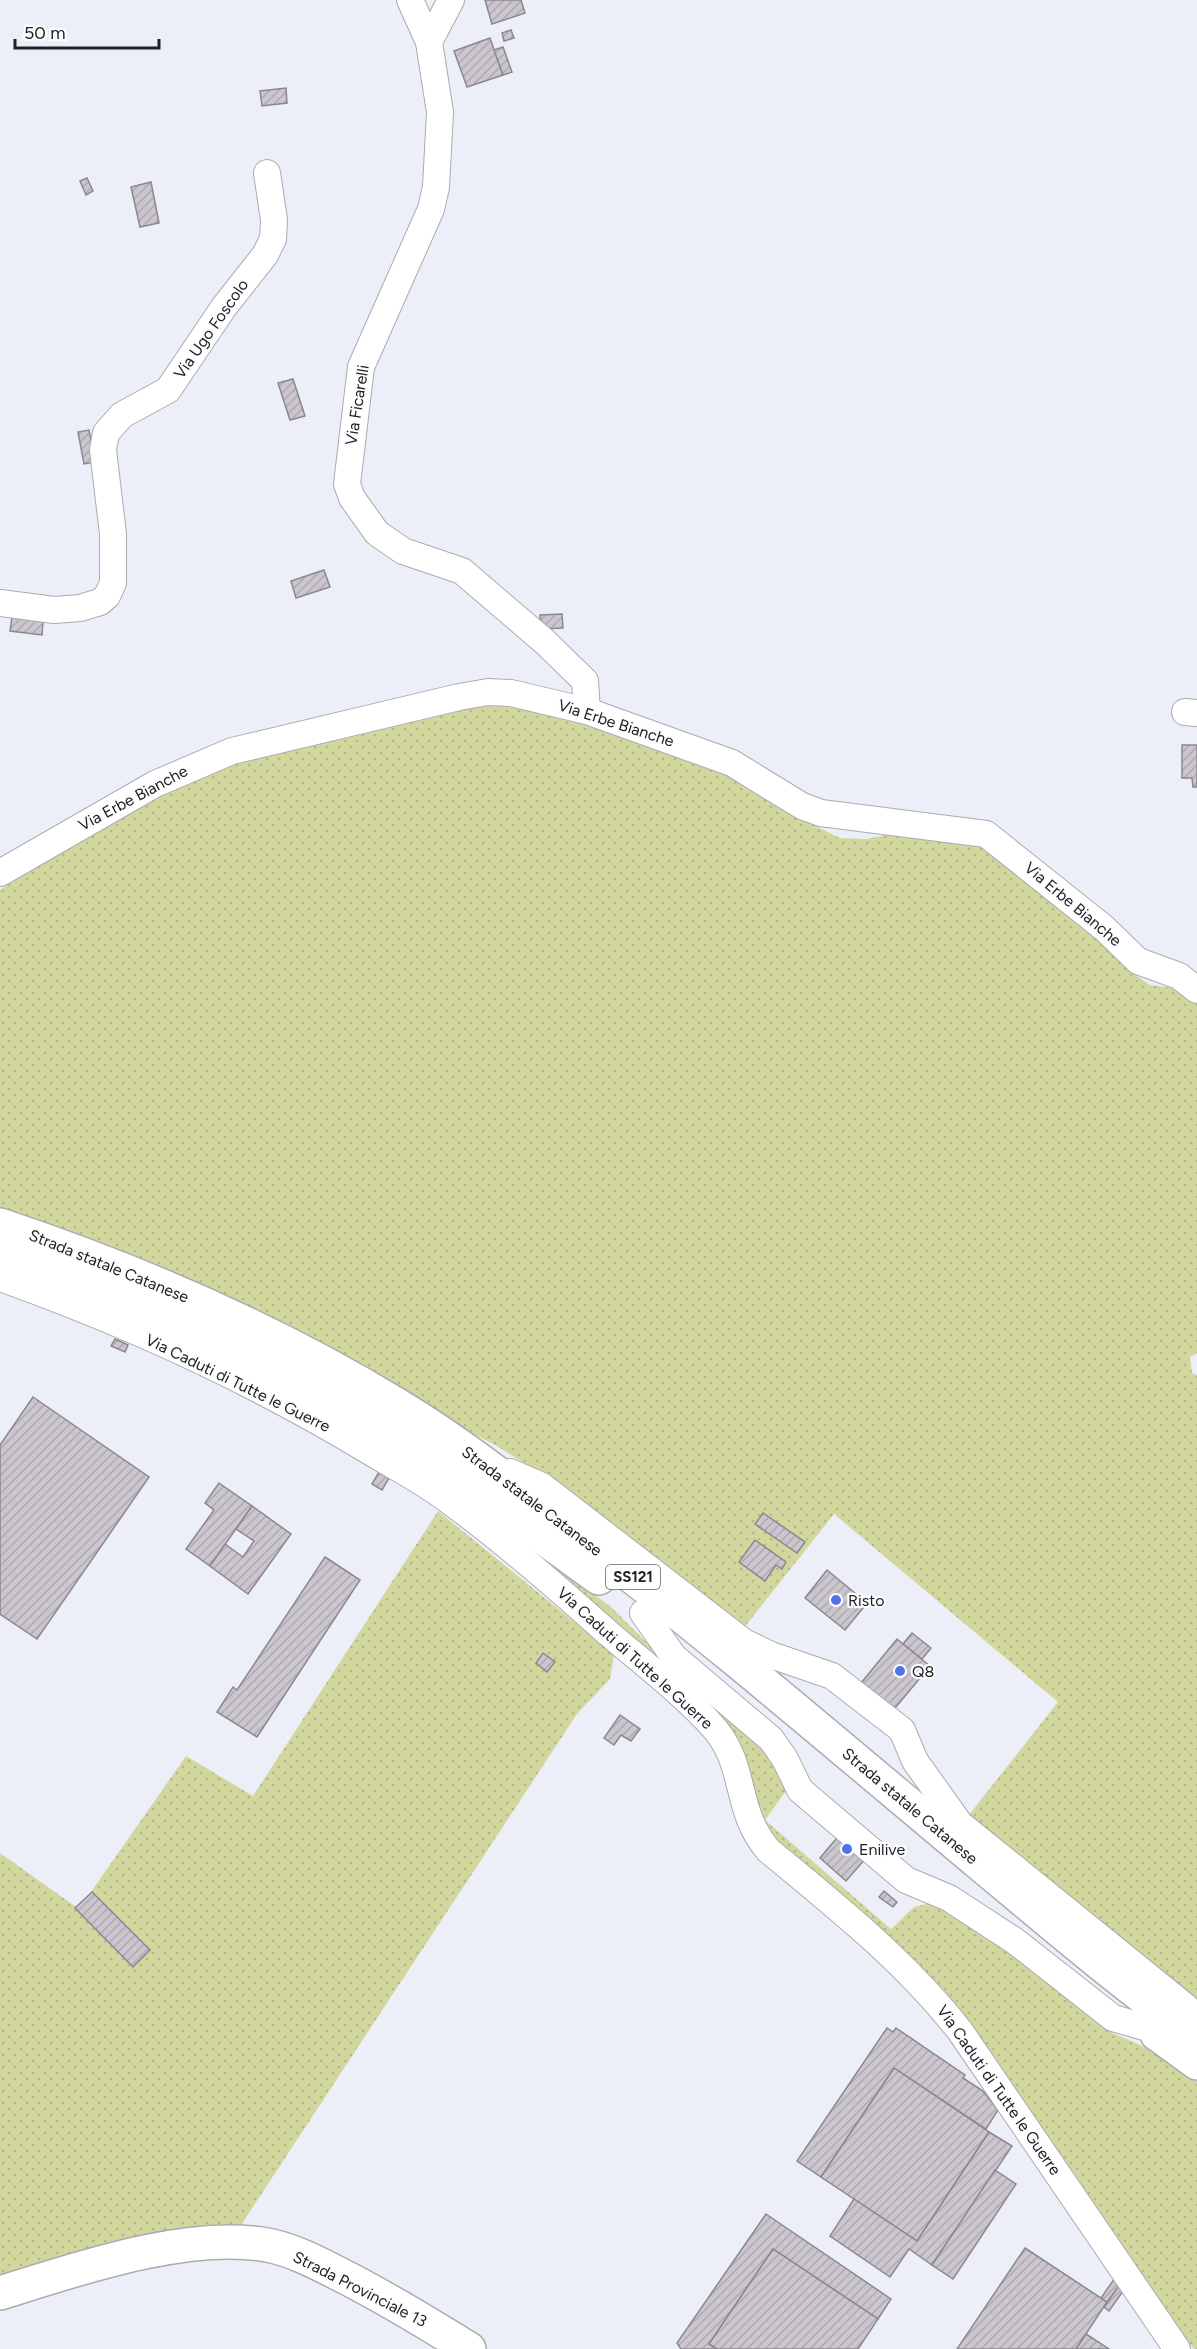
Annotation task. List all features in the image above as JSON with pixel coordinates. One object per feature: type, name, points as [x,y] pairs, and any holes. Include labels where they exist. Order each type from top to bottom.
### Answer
[{"type":"main road","name":"Strada statale Catanese","points":[[0,1225],[72,1249],[142,1277],[252,1327],[399,1406],[476,1457],[631,1575],[1055,1926],[1197,2037]]},
{"type":"main road","name":"Strada statale Catanese","points":[[0,1252],[62,1273],[234,1347],[307,1385],[455,1476],[607,1583],[1052,1952],[1197,2063]]},
{"type":"main road","name":"Strada Provinciale 13","points":[[0,2293],[64,2273],[173,2247],[232,2242],[272,2246],[314,2261],[398,2305],[469,2349]]},
{"type":"street","name":"Via Ficarelli","points":[[410,0],[429,42],[440,112],[436,187],[431,209],[361,368],[347,484],[352,498],[377,533],[403,551],[462,571],[545,642],[585,681],[587,711]]},
{"type":"street","points":[[429,42],[451,0]]},
{"type":"street","name":"Via Ugo Foscolo","points":[[0,603],[54,610],[80,608],[100,602],[107,596],[112,583],[113,534],[103,450],[106,433],[122,415],[168,390],[224,307],[265,255],[273,238],[274,220],[267,173]]},
{"type":"street","name":"Via Erbe Bianche","points":[[0,873],[126,800],[191,767],[232,751],[488,692],[511,693],[587,711],[732,763],[802,806],[821,813],[986,834],[1104,928],[1138,961],[1179,976],[1197,990]]},
{"type":"street","name":"Via Caduti di Tutte le Guerre","points":[[0,1278],[80,1306],[242,1381],[335,1431],[447,1498],[560,1590],[703,1716],[729,1749],[737,1768],[748,1820],[757,1837],[768,1850],[873,1937],[935,1999],[960,2031],[1177,2349]]},
{"type":"street","points":[[476,1457],[542,1486],[744,1642],[771,1655],[832,1676],[902,1730],[915,1761],[960,1824],[1186,2007],[1197,2026]]},
{"type":"green space","points":[[496,701],[516,704],[604,731],[630,734],[729,771],[801,819],[840,838],[866,839],[900,832],[981,845],[1070,911],[1137,976],[1150,985],[1183,989],[1197,1003],[1197,1353],[1190,1357],[1192,1373],[1197,1375],[1197,2004],[965,1820],[1058,1702],[834,1514],[743,1629],[547,1478],[497,1446],[433,1413],[0,1210],[0,890],[144,804],[234,760]]},
{"type":"green space","points":[[438,1511],[614,1654],[610,1679],[577,1714],[239,2228],[0,2282],[0,1853],[79,1909],[186,1756],[253,1796]]},
{"type":"green space","points":[[507,1529],[611,1607],[668,1664],[766,1747],[788,1788],[765,1820],[891,1929],[914,1907],[931,1903],[968,1918],[1110,2032],[1145,2047],[1197,2081],[1197,2349],[1194,2349],[945,1991],[907,1952],[773,1840],[762,1826],[740,1749]]},
{"type":"building","points":[[485,0],[521,0],[525,13],[492,24]]},
{"type":"building","points":[[511,30],[514,38],[504,41],[502,33]]},
{"type":"building","points":[[490,38],[503,75],[467,87],[454,51]]},
{"type":"building","points":[[503,47],[512,72],[503,75],[494,50]]},
{"type":"building","points":[[286,88],[287,103],[262,106],[260,91]]},
{"type":"building","points":[[87,178],[93,191],[86,195],[80,181]]},
{"type":"building","points":[[151,182],[159,223],[140,227],[131,187]]},
{"type":"building","points":[[293,379],[305,416],[290,420],[278,383]]},
{"type":"building","points":[[89,430],[95,462],[84,464],[78,432]]},
{"type":"building","points":[[324,570],[330,587],[296,598],[291,581]]},
{"type":"building","points":[[562,614],[563,628],[541,629],[540,615]]},
{"type":"building","points":[[12,617],[43,621],[42,635],[10,631]]},
{"type":"building","points":[[1182,745],[1197,745],[1197,787],[1193,787],[1192,778],[1182,778]]},
{"type":"building","points":[[115,1339],[128,1345],[125,1352],[111,1346]]},
{"type":"building","points":[[33,1397],[149,1477],[37,1639],[0,1614],[0,1445]]},
{"type":"building","points":[[379,1472],[389,1478],[382,1490],[372,1484]]},
{"type":"building","points":[[219,1483],[252,1506],[210,1566],[186,1549],[214,1510],[205,1503]]},
{"type":"building","points":[[252,1506],[291,1534],[248,1594],[210,1566],[225,1544],[243,1557],[254,1541],[236,1529]]},
{"type":"building","points":[[763,1513],[805,1542],[797,1553],[755,1524]]},
{"type":"building","points":[[755,1540],[786,1562],[782,1569],[776,1565],[765,1581],[739,1562]]},
{"type":"building","points":[[325,1557],[360,1580],[257,1737],[217,1712],[233,1687],[237,1690]]},
{"type":"building","name":"Risto","points":[[827,1570],[867,1603],[845,1630],[805,1598]]},
{"type":"building","points":[[912,1633],[931,1648],[922,1659],[903,1644]]},
{"type":"building","points":[[897,1639],[930,1666],[881,1725],[848,1699]]},
{"type":"building","points":[[543,1653],[555,1662],[547,1672],[536,1663]]},
{"type":"building","points":[[620,1715],[640,1729],[631,1741],[621,1735],[614,1745],[604,1738]]},
{"type":"building","points":[[852,1820],[879,1843],[846,1881],[820,1858]]},
{"type":"building","points":[[884,1891],[897,1902],[893,1907],[879,1897]]},
{"type":"building","points":[[92,1892],[150,1950],[133,1967],[75,1908]]},
{"type":"building","points":[[887,2028],[893,2032],[896,2028],[965,2075],[963,2078],[983,2091],[998,2110],[986,2129],[894,2068],[821,2177],[797,2161]]},
{"type":"building","points":[[894,2068],[989,2132],[917,2241],[821,2177]]},
{"type":"building","points":[[989,2132],[1012,2146],[932,2265],[909,2249],[890,2277],[830,2236],[854,2199],[917,2241]]},
{"type":"building","points":[[995,2170],[1016,2184],[953,2279],[932,2265]]},
{"type":"building","points":[[766,2214],[891,2299],[878,2319],[773,2249],[709,2344],[717,2349],[681,2349],[677,2343]]},
{"type":"building","points":[[1025,2248],[1107,2302],[1076,2349],[957,2349]]},
{"type":"building","points":[[773,2249],[878,2319],[858,2349],[717,2349],[709,2344]]},
{"type":"building","points":[[1117,2275],[1124,2280],[1107,2302],[1101,2298]]},
{"type":"building","points":[[1121,2283],[1126,2287],[1109,2311],[1104,2307]]},
{"type":"building","points":[[1086,2334],[1109,2349],[1076,2349]]},
{"type":"place","name":"Risto","points":[[836,1600]]},
{"type":"place","name":"Q8","points":[[900,1671]]},
{"type":"place","name":"Enilive","points":[[847,1849]]}]
